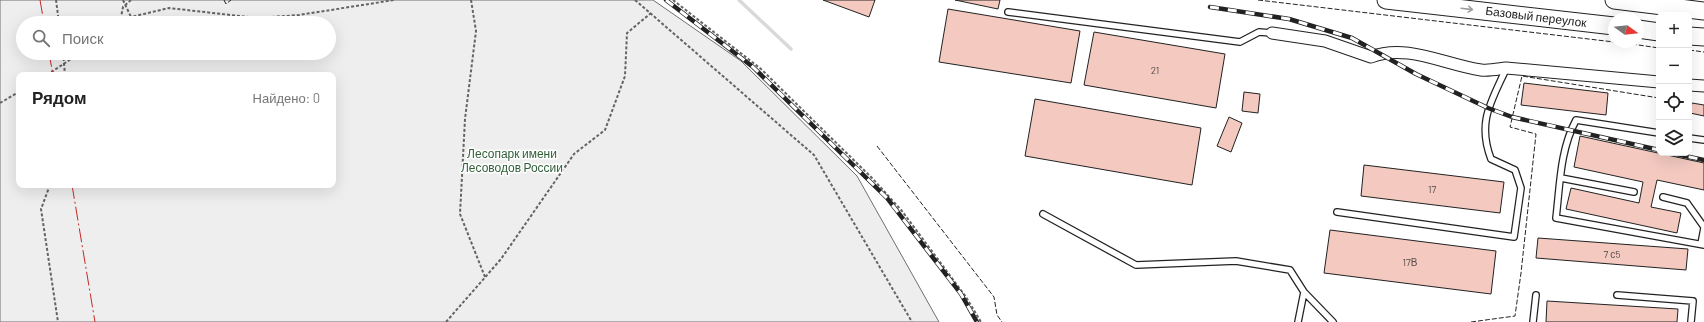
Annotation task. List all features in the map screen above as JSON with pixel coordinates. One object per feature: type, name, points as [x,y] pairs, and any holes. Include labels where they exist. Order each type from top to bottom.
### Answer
[{"type":"main road","name":"Базовый переулок","points":[[1386,0],[1608,25]]},
{"type":"main road","points":[[1616,0],[1664,10],[1704,11]]},
{"type":"main road","points":[[1644,30],[1656,32]]},
{"type":"main road","points":[[1692,36],[1704,37]]},
{"type":"street","points":[[1272,33],[1325,41],[1371,57],[1381,53],[1416,54],[1481,70],[1506,68],[1656,82]]},
{"type":"street","points":[[1692,85],[1704,86]]},
{"type":"lane","points":[[1008,12],[1240,42],[1259,32],[1272,33]]},
{"type":"lane","points":[[1337,212],[1514,237],[1521,188],[1515,170],[1490,159],[1485,143],[1484,127],[1488,108],[1506,68]]},
{"type":"lane","points":[[1656,133],[1576,120],[1570,131],[1564,151],[1556,218],[1703,245],[1704,227],[1687,203],[1663,197]]},
{"type":"lane","points":[[1692,138],[1704,140]]},
{"type":"lane","points":[[1561,178],[1634,192]]},
{"type":"lane","points":[[1043,214],[1136,265],[1243,262],[1290,270],[1304,292],[1334,322]]},
{"type":"lane","points":[[1298,322],[1304,292]]},
{"type":"lane","points":[[1533,322],[1536,295]]},
{"type":"lane","points":[[1617,296],[1693,301],[1691,322]]},
{"type":"path","points":[[56,0],[58,16]]},
{"type":"path","points":[[124,0],[131,16]]},
{"type":"path","points":[[121,16],[125,4],[128,0]]},
{"type":"path","points":[[125,4],[131,0]]},
{"type":"path","points":[[278,16],[394,0]]},
{"type":"path","points":[[471,0],[476,31],[464,119],[460,214],[486,277]]},
{"type":"path","points":[[634,0],[651,13],[814,155],[912,322]]},
{"type":"path","points":[[673,0],[761,69],[873,179],[902,211],[966,297],[981,322]]},
{"type":"path","points":[[135,16],[169,8],[239,16]]},
{"type":"path","points":[[446,322],[501,259],[574,154],[605,130],[625,76],[627,33],[651,13]]},
{"type":"path","points":[[64,60],[65,72]]},
{"type":"path","points":[[52,72],[70,60]]},
{"type":"path","points":[[0,103],[16,94]]},
{"type":"path","points":[[49,188],[41,209],[58,322]]},
{"type":"green space","name":"Лесопарк имени Лесоводов России","points":[[0,0],[653,0],[741,61],[857,176],[939,322],[0,322]]},
{"type":"building","points":[[823,0],[875,0],[869,17]]},
{"type":"building","points":[[955,0],[1000,0],[998,9]]},
{"type":"building","points":[[948,9],[1080,31],[1071,83],[939,62]]},
{"type":"building","points":[[1094,32],[1225,54],[1216,108],[1084,85]]},
{"type":"building","points":[[1524,83],[1608,93],[1606,115],[1521,105]]},
{"type":"building","points":[[1244,92],[1260,94],[1258,113],[1242,111]]},
{"type":"building","points":[[1035,99],[1201,128],[1192,185],[1025,156]]},
{"type":"building","points":[[1692,103],[1704,105],[1704,116],[1692,113]]},
{"type":"building","points":[[1229,117],[1242,123],[1231,152],[1217,146]]},
{"type":"building","points":[[1580,136],[1656,153],[1656,156],[1672,156],[1704,163],[1704,190],[1657,180],[1651,207],[1681,213],[1677,233],[1566,209],[1571,188],[1639,203],[1643,182],[1574,167]]},
{"type":"building","points":[[1364,165],[1504,182],[1500,213],[1361,196]]},
{"type":"building","points":[[1330,230],[1496,251],[1491,294],[1324,273]]},
{"type":"building","points":[[1538,238],[1688,249],[1686,270],[1536,258]]},
{"type":"building","points":[[1547,301],[1678,309],[1677,322],[1546,322]]},
{"type":"waterway","points":[[739,0],[791,49]]},
{"type":"railway","points":[[666,0],[753,67],[887,198],[961,294],[977,322]]},
{"type":"railway","points":[[1210,7],[1289,19],[1352,38],[1416,74],[1488,108],[1512,117],[1656,149]]},
{"type":"railway","points":[[1685,156],[1704,160]]},
{"type":"fence","points":[[224,0],[226,4],[231,0]]},
{"type":"fence","points":[[1258,0],[1608,41]]},
{"type":"fence","points":[[1644,46],[1656,48]]},
{"type":"fence","points":[[1692,50],[1704,52]]},
{"type":"fence","points":[[1471,322],[1515,316],[1536,134],[1510,127],[1522,76],[1656,98]]},
{"type":"fence","points":[[877,146],[994,297],[997,315],[1002,322]]},
{"type":"power","points":[[40,0],[43,16]]},
{"type":"power","points":[[50,60],[52,72]]},
{"type":"power","points":[[73,188],[95,322]]}]
